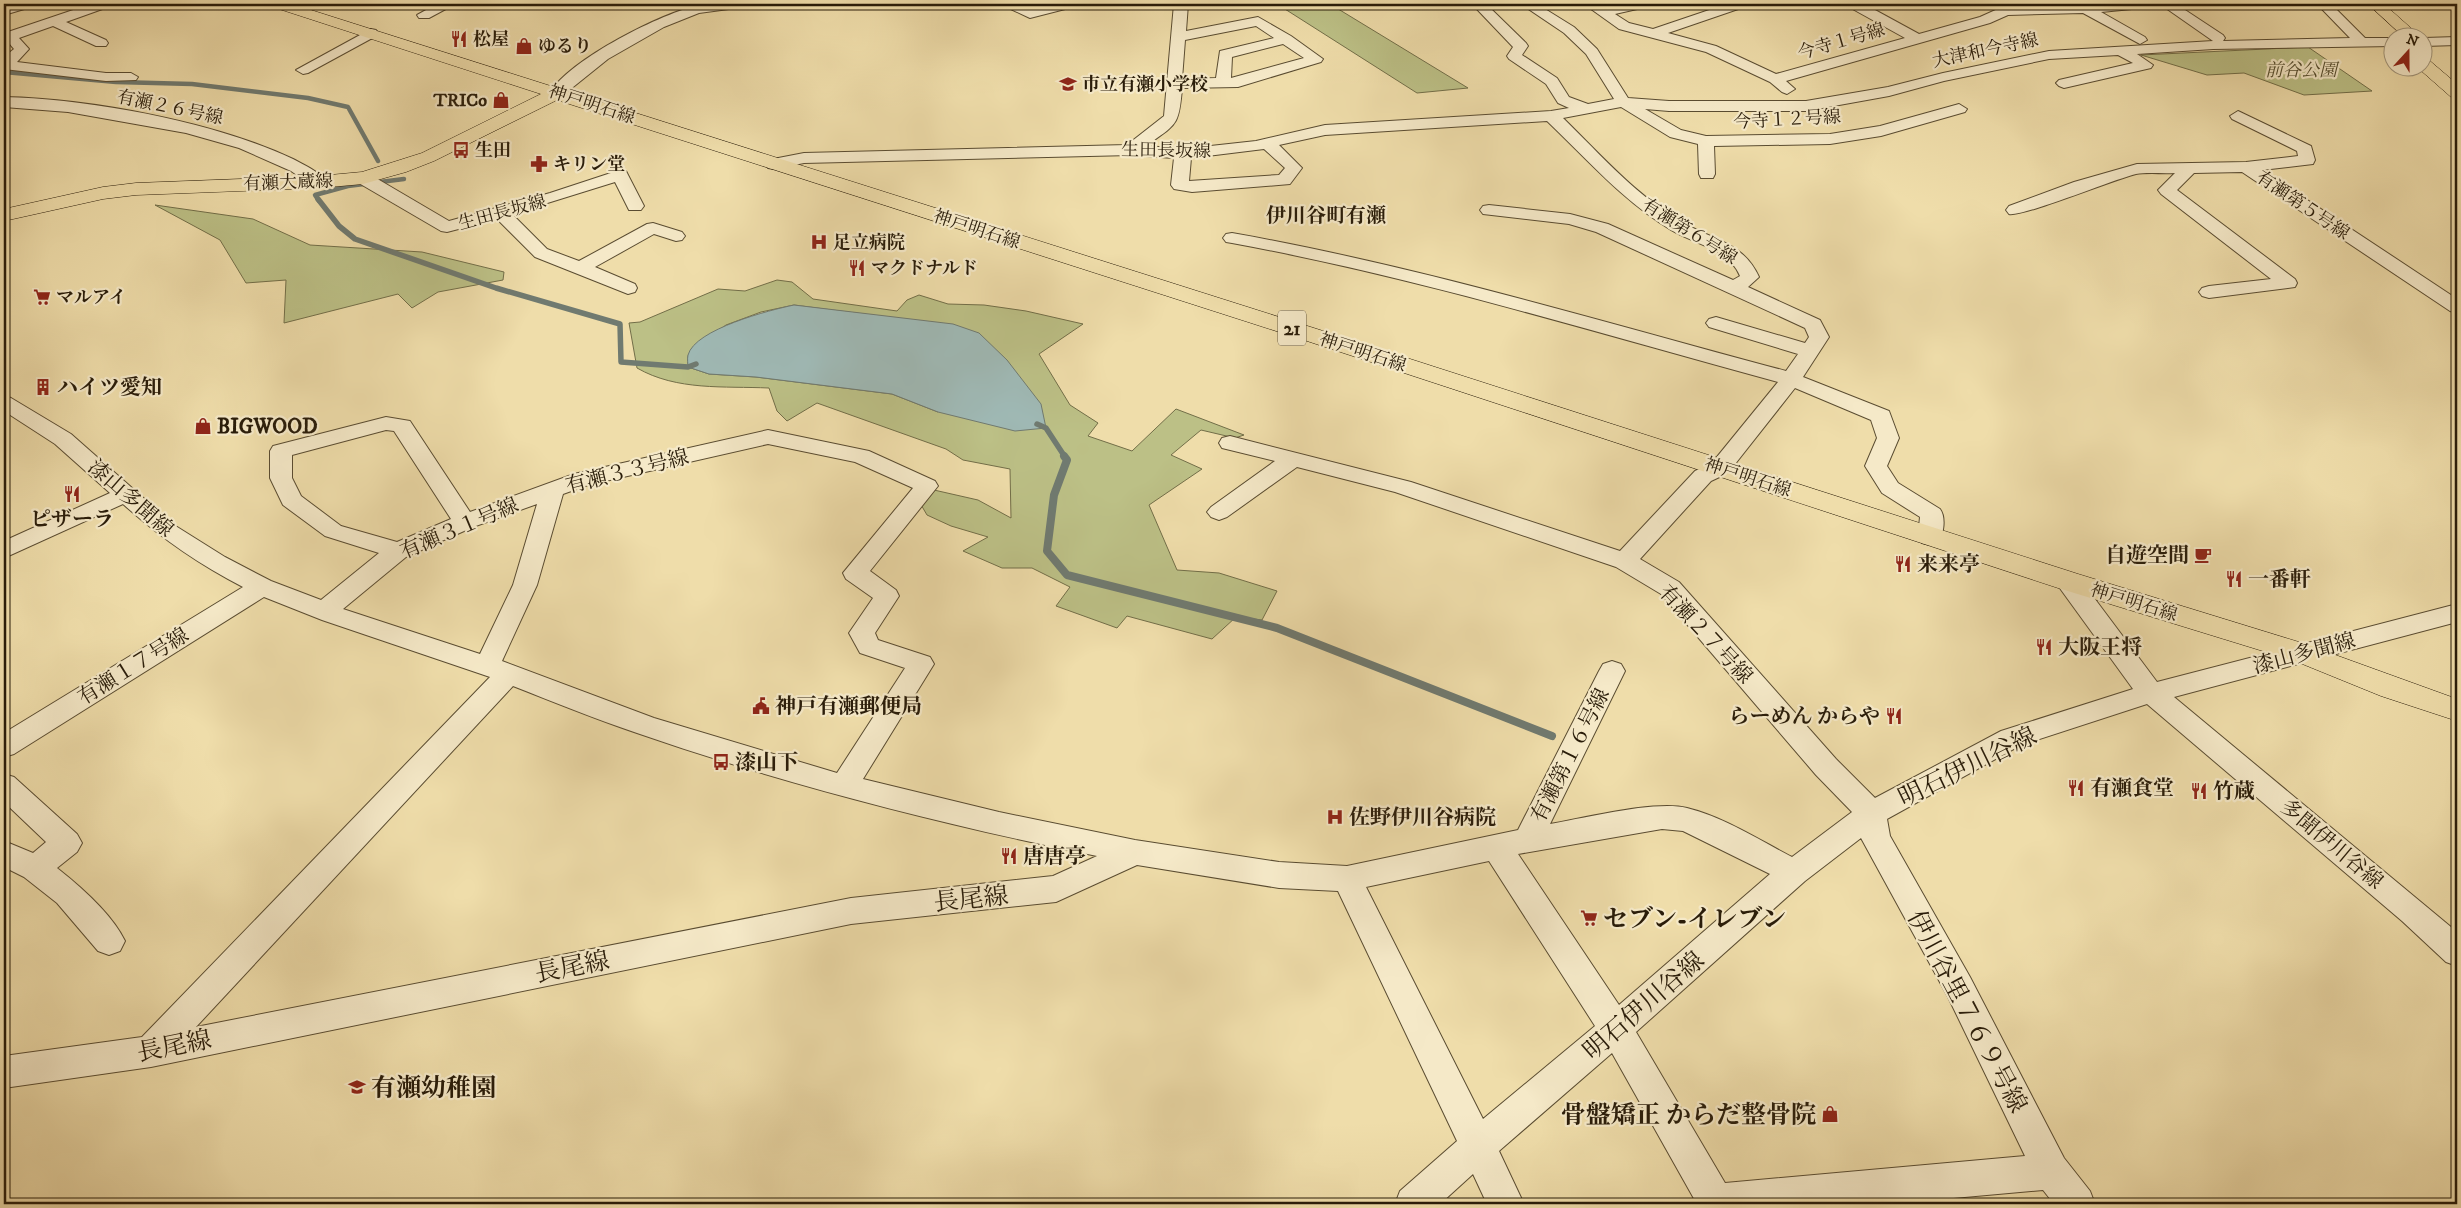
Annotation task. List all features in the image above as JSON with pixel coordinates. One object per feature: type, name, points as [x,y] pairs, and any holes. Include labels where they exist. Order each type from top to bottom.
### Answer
[{"type":"main road","name":"神戸明石線","points":[[278,4],[1321,338],[2068,581],[2305,654]]},
{"type":"main road","points":[[2369,7],[2386,28]]},
{"type":"main road","points":[[2369,7],[2400,28]]},
{"type":"main road","points":[[2434,52],[2457,74]]},
{"type":"main road","points":[[2434,73],[2457,93]]},
{"type":"main road","name":"有瀬大蔵線","points":[[4,215],[103,193],[136,189],[319,182],[363,178],[400,168],[428,157],[557,92]]},
{"type":"main road","points":[[2305,654],[2404,676],[2457,692]]},
{"type":"main road","points":[[2305,654],[2391,688],[2457,710]]},
{"type":"street","points":[[4,11],[26,4]]},
{"type":"street","points":[[54,4],[80,12]]},
{"type":"street","points":[[4,64],[14,58],[22,49],[10,36],[103,4]]},
{"type":"street","points":[[424,15],[448,4]]},
{"type":"street","points":[[673,4],[696,9]]},
{"type":"street","points":[[557,92],[567,82],[608,51],[696,9],[736,4]]},
{"type":"street","points":[[1007,4],[1030,14],[1068,4]]},
{"type":"street","points":[[1131,150],[1166,124],[1172,116],[1181,4]]},
{"type":"street","points":[[1479,4],[1521,46],[1514,56],[1552,81],[1563,100],[1586,109]]},
{"type":"street","points":[[1528,4],[1569,30],[1592,52],[1623,102]]},
{"type":"street","points":[[1591,4],[1624,26],[1710,49],[1775,79]]},
{"type":"street","points":[[1604,12],[1641,4]]},
{"type":"street","points":[[1653,34],[1739,4]]},
{"type":"street","points":[[1854,4],[1918,39]]},
{"type":"street","points":[[2007,7],[2086,9],[2142,4]]},
{"type":"street","points":[[2167,4],[2218,38]]},
{"type":"street","points":[[2324,4],[2370,43]]},
{"type":"street","name":"今寺１号線","points":[[1775,79],[1985,20],[2007,7]]},
{"type":"street","points":[[2086,9],[2140,40]]},
{"type":"street","points":[[1179,29],[1197,18]]},
{"type":"street","points":[[53,21],[101,43]]},
{"type":"street","points":[[1175,84],[1238,82],[1316,59],[1258,21],[1179,29]]},
{"type":"street","points":[[4,22],[28,30]]},
{"type":"street","points":[[303,70],[371,33]]},
{"type":"street","points":[[1223,83],[1225,54],[1286,39]]},
{"type":"street","points":[[2434,42],[2457,41]]},
{"type":"street","name":"大津和今寺線","points":[[1586,109],[1623,102],[1669,106],[1806,106],[1889,91],[1943,77],[2050,55],[2213,45],[2384,42]]},
{"type":"street","points":[[2064,83],[2146,65],[2120,50]]},
{"type":"street","points":[[4,64],[106,77],[131,77]]},
{"type":"street","name":"今寺１号線","points":[[1775,79],[1806,106]]},
{"type":"street","name":"有瀬２６号線","points":[[4,102],[35,102],[152,121],[213,135],[300,168],[319,182]]},
{"type":"street","name":"今寺１２号線","points":[[1623,102],[1676,134],[1706,141],[1830,139],[1881,131],[1959,109]]},
{"type":"street","name":"生田長坂線","points":[[774,164],[804,158],[1131,150],[1183,154],[1268,144],[1325,130],[1358,126],[1551,116],[1586,109]]},
{"type":"street","name":"有瀬第６号線","points":[[1551,116],[1620,184],[1653,211],[1680,228],[1724,250],[1743,263],[1750,277],[1735,288],[1814,324],[1819,338],[1810,351]]},
{"type":"street","name":"有瀬第５号線","points":[[2238,116],[2305,149],[2306,160],[2246,167]]},
{"type":"street","points":[[1706,141],[1707,174]]},
{"type":"street","points":[[1183,154],[1180,185],[1192,187],[1284,180],[1294,168],[1268,144]]},
{"type":"street","points":[[2015,210],[2080,186],[2137,170],[2246,167]]},
{"type":"street","name":"有瀬第５号線","points":[[2246,167],[2457,306]]},
{"type":"street","points":[[2190,168],[2167,190],[2288,283],[2209,292]]},
{"type":"street","name":"生田長坂線","points":[[363,178],[447,227],[556,197],[620,175],[635,206]]},
{"type":"street","points":[[1489,210],[1570,218],[1602,228],[1735,288]]},
{"type":"street","points":[[500,212],[541,253],[628,288]]},
{"type":"street","points":[[580,268],[653,228],[676,236]]},
{"type":"street","points":[[1232,238],[1398,272],[1791,379],[1880,416],[1888,438],[1876,466],[1890,488],[1932,514],[1930,536]]},
{"type":"street","points":[[1625,561],[1703,476],[1720,468],[1791,379],[1810,351],[1716,323]]},
{"type":"street","name":"漆山多聞線","points":[[4,402],[63,439],[124,495],[166,530],[216,564],[262,587],[324,611],[498,670],[646,726],[844,786],[999,824],[1135,852],[1278,875],[1348,879],[1528,840],[1662,817],[1686,819],[1794,872]]},
{"type":"street","points":[[398,551],[334,531],[291,500],[281,478],[281,451],[386,423],[402,426],[465,522]]},
{"type":"street","name":"有瀬３３号線","points":[[151,1050],[498,670],[526,585],[553,490],[582,479],[768,437],[861,456],[927,486],[855,573],[887,596],[862,633],[869,646],[921,664],[844,786]]},
{"type":"street","name":"有瀬２７号線","points":[[1230,443],[1403,487],[1625,561],[1670,588],[1826,767],[1872,813]]},
{"type":"street","points":[[1219,512],[1293,459]]},
{"type":"street","name":"有瀬３１号線","points":[[324,611],[398,551],[465,522],[553,490]]},
{"type":"street","points":[[4,550],[124,495]]},
{"type":"street","name":"多聞伊川谷線","points":[[2068,581],[2151,693],[2413,912],[2457,952]]},
{"type":"street","name":"有瀬１７号線","points":[[4,746],[262,587]]},
{"type":"street","name":"漆山多聞線","points":[[2151,693],[2305,654],[2397,627],[2457,613]]},
{"type":"street","name":"有瀬第１６号線","points":[[1528,840],[1612,671]]},
{"type":"street","name":"明石伊川谷線","points":[[1413,1204],[1477,1146],[1616,1029],[1794,872],[1872,813],[2011,738],[2151,693]]},
{"type":"street","points":[[4,785],[67,843],[34,868]]},
{"type":"street","name":"伊川谷里７６９号線","points":[[1872,813],[1875,837],[1959,987],[2051,1171],[2077,1204]]},
{"type":"street","points":[[1497,848],[1616,1029],[1717,1203],[2051,1171]]},
{"type":"street","name":"長尾線","points":[[4,1072],[151,1050],[851,911],[1056,889],[1135,852]]},
{"type":"street","points":[[4,854],[34,868],[68,894],[109,941]]},
{"type":"street","points":[[1348,879],[1506,1204]]},
{"type":"green space","points":[[1277,4],[1330,4],[1468,88],[1417,93]]},
{"type":"green space","name":"前谷公園","points":[[2308,47],[2372,91],[2304,95],[2244,73],[2207,75],[2141,55]]},
{"type":"green space","points":[[155,205],[253,219],[310,245],[422,252],[504,272],[503,280],[438,292],[412,308],[398,294],[284,323],[286,280],[246,283],[220,240]]},
{"type":"green space","points":[[777,280],[792,282],[813,299],[897,311],[907,300],[919,295],[948,304],[984,305],[1026,311],[1083,324],[1039,354],[1070,405],[1098,423],[1088,436],[1132,451],[1176,409],[1244,435],[1235,438],[1201,430],[1171,455],[1202,469],[1149,505],[1177,570],[1219,573],[1277,591],[1262,620],[1236,617],[1212,639],[1127,616],[1117,628],[1056,606],[1070,587],[1032,568],[1002,568],[963,551],[988,537],[951,526],[927,515],[920,503],[934,490],[978,500],[1011,518],[1010,469],[963,460],[946,449],[817,403],[787,421],[777,411],[769,388],[684,384],[668,381],[637,368],[629,323],[640,322],[718,289],[745,291]],"holes":[[[794,305],[886,317],[938,412],[892,394],[756,377],[709,374],[688,367],[688,356],[692,349],[726,325],[761,312]]]},
{"type":"water","points":[[794,305],[953,324],[979,333],[1007,360],[1041,404],[1046,428],[1015,431],[938,412],[892,394],[756,377],[709,374],[688,367],[688,355],[704,337],[735,322]]},
{"type":"waterway","points":[[4,72],[116,82],[192,84],[308,98],[348,107],[378,161]]},
{"type":"waterway","points":[[319,201],[315,195],[348,186],[404,179]]},
{"type":"waterway","points":[[318,199],[339,226],[355,239],[496,288],[620,324],[621,362],[688,367],[696,364]]},
{"type":"waterway","points":[[1037,424],[1046,428],[1065,457]]},
{"type":"waterway","points":[[1064,456],[1067,460],[1054,495],[1047,551],[1067,575],[1277,628],[1552,736]]},
{"type":"place","name":"松屋","points":[[459,39]]},
{"type":"place","name":"ゆるり","points":[[524,46]]},
{"type":"place","name":"市立有瀬小学校","points":[[1068,84]]},
{"type":"place","name":"TRICo","points":[[501,100]]},
{"type":"place","name":"生田","points":[[461,150]]},
{"type":"place","name":"キリン堂","points":[[539,164]]},
{"type":"place","name":"足立病院","points":[[819,242]]},
{"type":"place","name":"マクドナルド","points":[[857,268]]},
{"type":"place","name":"マルアイ","points":[[42,297]]},
{"type":"place","name":"ハイツ愛知","points":[[43,387]]},
{"type":"place","name":"BIGWOOD","points":[[203,426]]},
{"type":"place","name":"ピザーラ","points":[[72,494]]},
{"type":"place","name":"自遊空間","points":[[2203,555]]},
{"type":"place","name":"来来亭","points":[[1903,564]]},
{"type":"place","name":"一番軒","points":[[2234,579]]},
{"type":"place","name":"大阪王将","points":[[2044,647]]},
{"type":"place","name":"神戸有瀬郵便局","points":[[761,706]]},
{"type":"place","name":"らーめん からや","points":[[1894,716]]},
{"type":"place","name":"漆山下","points":[[721,762]]},
{"type":"place","name":"有瀬食堂","points":[[2076,788]]},
{"type":"place","name":"竹蔵","points":[[2199,791]]},
{"type":"place","name":"佐野伊川谷病院","points":[[1335,817]]},
{"type":"place","name":"唐唐亭","points":[[1009,856]]},
{"type":"place","name":"セブン-イレブン","points":[[1589,918]]},
{"type":"place","name":"有瀬幼稚園","points":[[357,1087]]},
{"type":"place","name":"骨盤矯正 からだ整骨院","points":[[1830,1114]]},
{"type":"district","name":"伊川谷町有瀬","points":[[1326,215]]}]
